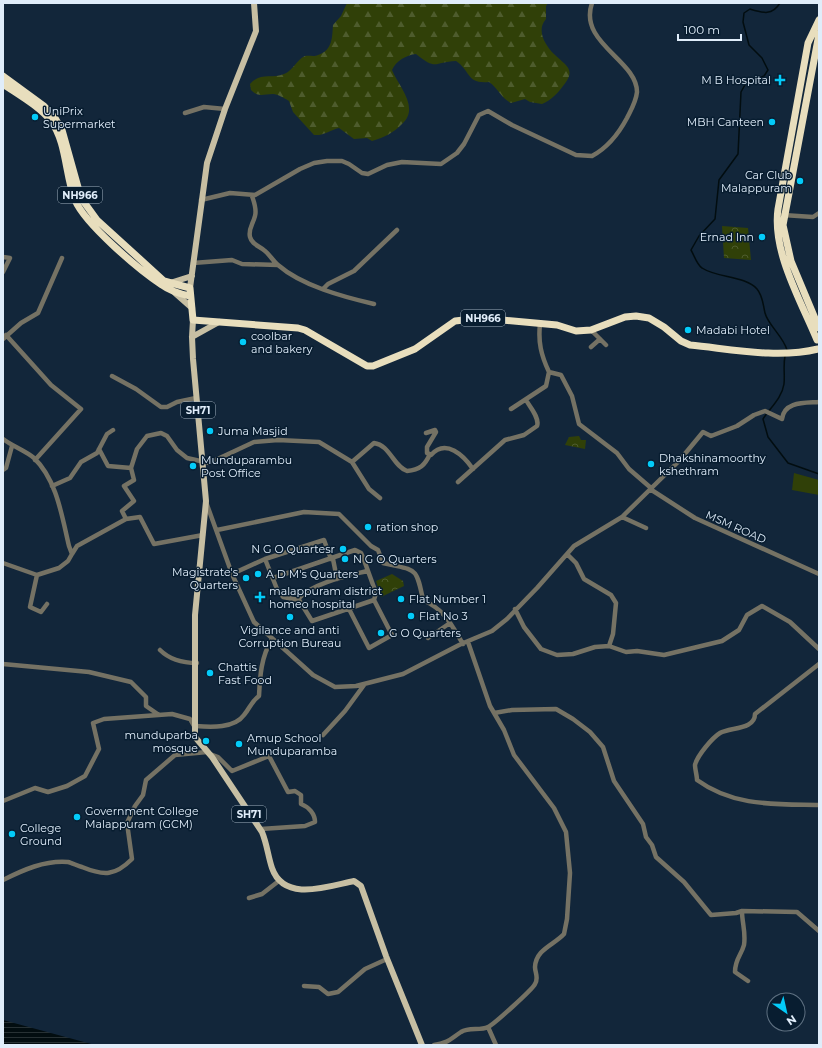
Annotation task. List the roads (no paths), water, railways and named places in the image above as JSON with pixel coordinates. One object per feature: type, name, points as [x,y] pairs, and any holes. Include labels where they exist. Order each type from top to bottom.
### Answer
[{"type":"highway","points":[[818,344],[780,253],[776,230],[779,202],[808,43],[819,20]]},
{"type":"highway","points":[[818,39],[783,215],[783,230],[787,250],[819,328]]},
{"type":"highway","name":"NH966","points":[[3,76],[44,106],[55,118],[62,130],[80,198],[86,208],[108,231],[159,276],[169,283],[190,288]]},
{"type":"highway","points":[[802,76],[810,78]]},
{"type":"highway","name":"NH966","points":[[3,84],[41,111],[51,121],[62,148],[75,200],[90,221],[126,256],[162,285],[172,291],[190,296]]},
{"type":"highway","points":[[190,288],[193,320]]},
{"type":"highway","name":"NH966","points":[[193,320],[221,321],[305,330],[367,366],[373,366],[403,355],[455,322],[481,318],[557,325],[576,331],[591,330],[625,317],[636,316],[649,318],[664,327],[681,341],[690,345],[798,353],[818,344]]},
{"type":"main road","points":[[190,288],[207,164],[225,109],[256,31],[254,3]]},
{"type":"main road","points":[[169,283],[182,281],[192,276]]},
{"type":"main road","points":[[172,291],[192,308]]},
{"type":"main road","name":"SH71","points":[[193,320],[192,337],[196,398],[206,501],[196,615],[195,737],[208,753],[261,830],[266,842],[272,869],[280,880]]},
{"type":"main road","points":[[192,337],[221,321]]},
{"type":"main road","points":[[280,880],[290,888],[310,891],[354,881],[361,886],[387,959],[422,1045]]},
{"type":"street","points":[[201,200],[230,193],[252,196],[300,168],[314,163],[327,161],[342,161],[362,173],[368,174],[387,165],[402,162],[441,164],[457,153],[464,144],[479,115],[488,111],[512,125],[576,155],[585,157],[596,154],[610,142],[625,122],[635,102],[637,91],[630,74],[607,50],[593,27],[591,20],[592,3]]},
{"type":"street","points":[[185,113],[204,107],[225,109]]},
{"type":"street","points":[[252,196],[256,205],[255,216],[250,230],[250,238],[254,244],[265,251],[278,265],[302,280],[323,289],[374,304]]},
{"type":"street","points":[[783,215],[814,217],[819,213]]},
{"type":"street","points":[[323,289],[328,284],[354,271],[397,230]]},
{"type":"street","points":[[3,257],[10,258],[3,272]]},
{"type":"street","points":[[36,458],[81,409],[51,386],[4,337],[38,313],[62,258]]},
{"type":"street","points":[[193,262],[232,260],[242,264],[278,265]]},
{"type":"street","points":[[511,409],[546,386],[549,372],[539,348],[540,324]]},
{"type":"street","points":[[591,330],[606,345]]},
{"type":"street","points":[[591,347],[600,339]]},
{"type":"street","name":"MSM ROAD","points":[[549,372],[561,375],[572,396],[579,424],[617,453],[629,469],[650,489],[695,518],[819,574]]},
{"type":"street","points":[[112,376],[136,389],[161,407],[167,407],[177,402],[196,398]]},
{"type":"street","points":[[458,482],[505,440],[524,435],[537,426],[539,422],[526,400]]},
{"type":"street","points":[[206,501],[232,574],[254,622],[312,674],[335,687],[364,685],[403,674],[492,631],[507,619],[515,609],[537,588],[574,546],[622,517],[679,461],[703,432],[711,436],[737,426],[754,415],[765,411],[770,415],[782,419],[786,409],[794,404],[819,402]]},
{"type":"street","points":[[52,486],[70,478],[81,462],[98,453],[107,434],[113,430]]},
{"type":"street","points":[[426,433],[431,430],[435,430],[436,432],[427,447],[427,453],[430,454]]},
{"type":"street","points":[[126,519],[122,510],[134,500],[124,486],[134,480],[131,468],[137,449],[146,436],[160,433],[167,436],[177,450],[188,458],[208,463],[254,442],[278,440],[319,442],[352,462],[370,489],[380,498]]},
{"type":"street","points":[[3,439],[12,446],[36,458],[56,495],[72,554]]},
{"type":"street","points":[[352,462],[374,443],[378,444],[389,452],[398,465],[408,471],[420,468],[430,454],[440,448],[445,447],[459,452],[473,469]]},
{"type":"street","points":[[3,470],[6,468],[12,446]]},
{"type":"street","points":[[99,449],[108,466],[131,468]]},
{"type":"street","points":[[217,530],[304,512],[339,514],[371,546],[378,550],[383,563],[412,570],[418,576],[423,600],[440,609],[465,643],[494,713],[504,730],[514,755],[557,814],[566,832],[570,873],[567,918],[564,934],[542,951],[537,958],[535,967],[538,977],[535,985],[488,1027],[467,1030],[449,1042],[434,1045]]},
{"type":"street","points":[[3,563],[37,575],[59,568],[68,561],[77,546],[126,519],[140,517],[154,544],[203,535]]},
{"type":"street","points":[[622,517],[646,528]]},
{"type":"street","points":[[232,574],[265,559],[324,540],[332,559],[337,579]]},
{"type":"street","points":[[273,578],[355,550],[361,553],[376,593],[374,600],[392,635],[369,648],[349,609]]},
{"type":"street","points":[[567,554],[576,563],[584,579],[610,594],[616,603],[613,634],[609,646]]},
{"type":"street","points":[[265,559],[283,597],[298,599],[312,621],[374,600]]},
{"type":"street","points":[[298,599],[302,594],[337,579],[367,571]]},
{"type":"street","points":[[37,575],[30,607],[41,612],[47,604]]},
{"type":"street","points":[[515,609],[524,627],[541,649],[557,655],[573,654],[595,647],[609,646],[626,652],[637,651],[664,655],[714,644],[731,636],[739,630],[747,615],[762,606],[790,622],[819,649]]},
{"type":"street","points":[[428,638],[450,623]]},
{"type":"street","points":[[3,801],[35,788],[48,792],[67,786],[85,776],[99,749],[93,724],[104,719],[172,714],[190,719],[194,726],[224,726],[238,722],[252,701],[259,696],[261,668],[267,647],[272,639]]},
{"type":"street","points":[[160,650],[166,656],[182,663],[196,664]]},
{"type":"street","points":[[3,664],[89,672],[131,682],[146,697],[146,706],[160,715]]},
{"type":"street","points":[[819,664],[755,714],[755,718],[751,722],[721,732],[709,742],[695,765],[697,780],[709,789],[732,798],[756,804],[819,805]]},
{"type":"street","points":[[323,735],[345,711],[364,685]]},
{"type":"street","points":[[494,713],[512,710],[556,709],[573,719],[590,732],[603,747],[614,781],[643,824],[646,837],[652,845],[656,857],[684,882],[711,915],[736,913],[742,911],[797,912],[819,931]]},
{"type":"street","points":[[3,880],[32,866],[56,863],[69,862],[88,870],[109,874],[123,869],[132,859],[127,823],[135,806],[143,795],[146,780],[175,754],[208,753],[218,757],[232,771],[269,756],[288,792],[295,790],[301,794],[301,804],[310,810],[315,818],[315,822],[305,826],[261,830]]},
{"type":"street","points":[[249,898],[262,894],[280,880]]},
{"type":"street","points":[[742,911],[742,921],[745,925],[746,933],[743,948],[735,961],[734,972],[748,981]]},
{"type":"street","points":[[304,986],[319,987],[328,994],[338,992],[365,969],[387,959]]},
{"type":"street","points":[[488,1027],[496,1045]]},
{"type":"waterway","points":[[780,3],[770,12],[750,9],[744,13],[743,22],[749,45],[762,58],[768,70],[764,76],[746,83],[741,92],[738,154],[719,180],[715,219],[699,236],[691,250],[700,267],[715,274],[739,279],[757,289],[762,298],[765,313],[769,322],[782,340],[787,350]]},
{"type":"waterway","points":[[785,356],[783,389],[763,419],[768,437],[788,463],[819,474]]},
{"type":"place","name":"M B Hospital","points":[[780,80]]},
{"type":"place","name":"UniPrix Supermarket","points":[[35,117]]},
{"type":"place","name":"MBH Canteen","points":[[772,122]]},
{"type":"place","name":"Car Club Malappuram","points":[[800,181]]},
{"type":"place","name":"Ernad Inn","points":[[762,237]]},
{"type":"place","name":"Madabi Hotel","points":[[688,330]]},
{"type":"place","name":"coolbar and bakery","points":[[243,342]]},
{"type":"place","name":"Juma Masjid","points":[[210,431]]},
{"type":"place","name":"Dhakshinamoorthy kshethram","points":[[651,464]]},
{"type":"place","name":"Munduparambu Post Office","points":[[193,466]]},
{"type":"place","name":"ration shop","points":[[368,527]]},
{"type":"place","name":"N G O Quartesr","points":[[343,549]]},
{"type":"place","name":"N G O Quarters","points":[[345,559]]},
{"type":"place","name":"A D M's Quarters","points":[[258,574]]},
{"type":"place","name":"Magistrate's Quarters","points":[[246,578]]},
{"type":"place","name":"malappuram district homeo hospital","points":[[260,597]]},
{"type":"place","name":"Flat Number 1","points":[[401,599]]},
{"type":"place","name":"Flat No 3","points":[[411,616]]},
{"type":"place","name":"Vigilance and anti Corruption Bureau","points":[[290,617]]},
{"type":"place","name":"G O Quarters","points":[[381,633]]},
{"type":"place","name":"Chattis Fast Food","points":[[210,673]]},
{"type":"place","name":"munduparba mosque","points":[[206,741]]},
{"type":"place","name":"Amup School Munduparamba","points":[[239,744]]},
{"type":"place","name":"Government College Malappuram (GCM)","points":[[77,817]]},
{"type":"place","name":"College Ground","points":[[12,834]]}]
